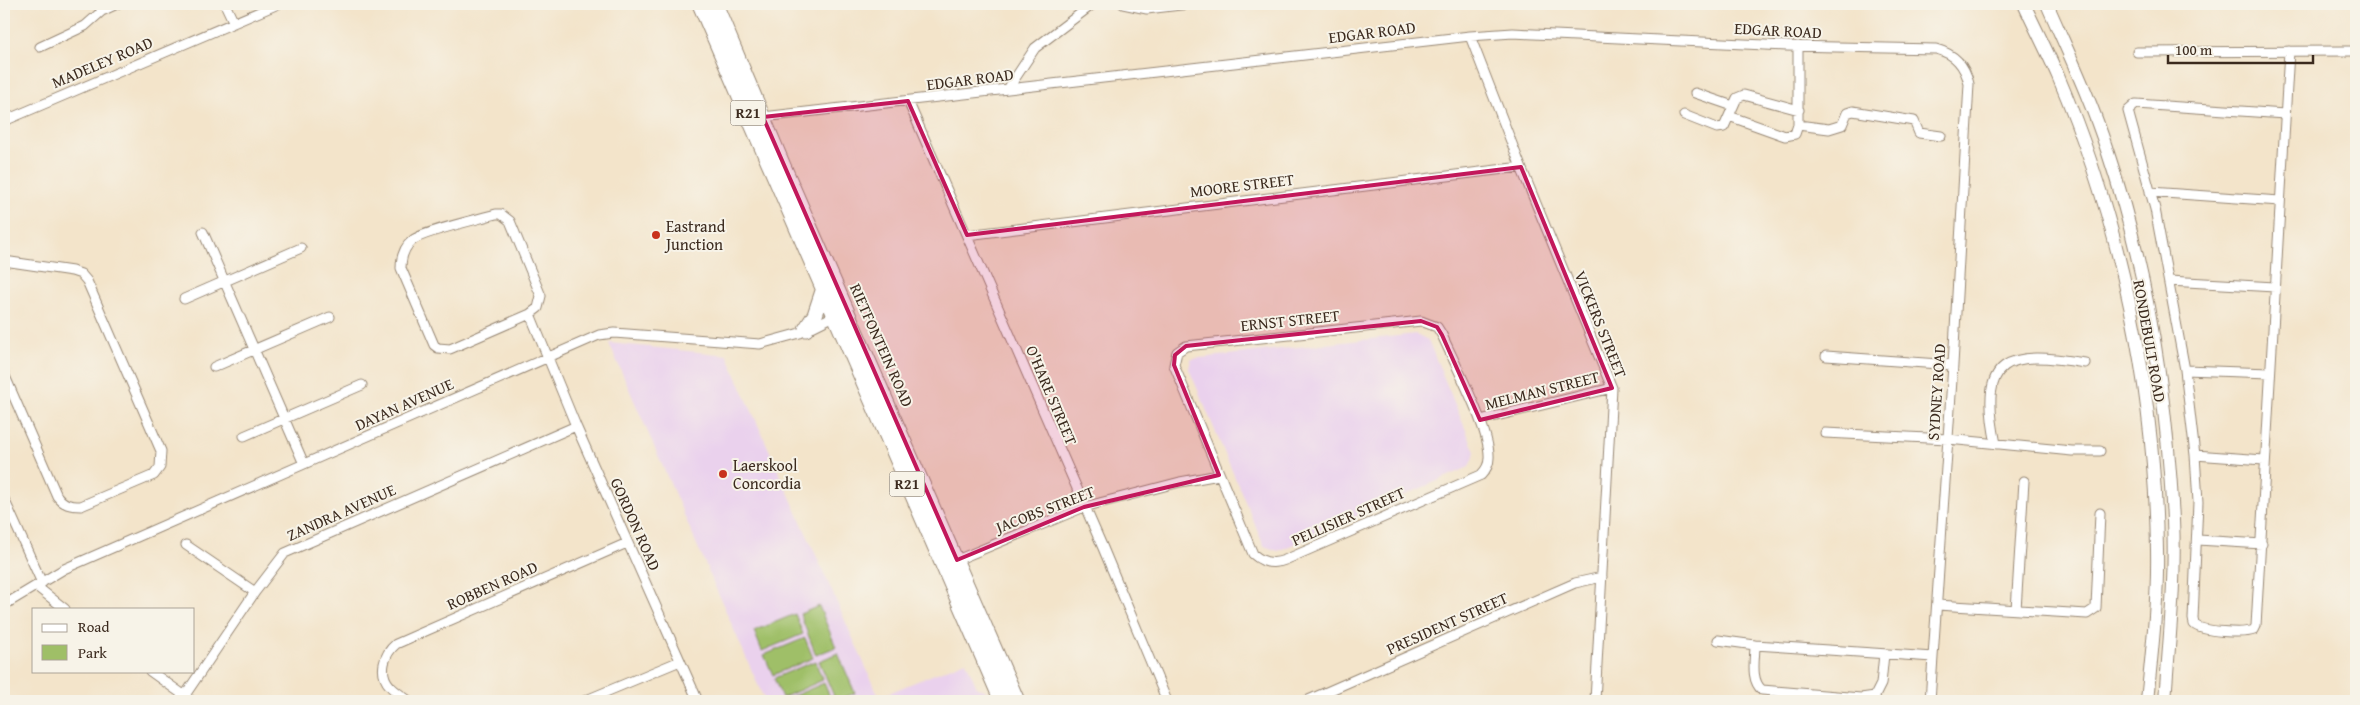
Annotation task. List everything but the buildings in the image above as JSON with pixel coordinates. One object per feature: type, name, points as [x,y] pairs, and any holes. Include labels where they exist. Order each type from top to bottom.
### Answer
[{"type":"main road","name":"RIETFONTEIN ROAD","points":[[700,4],[824,291],[841,312]]},
{"type":"main road","name":"RIETFONTEIN ROAD","points":[[714,4],[841,312],[923,502],[942,566],[1002,701]]},
{"type":"main road","name":"RONDEBULT ROAD","points":[[2024,4],[2058,76],[2087,156],[2116,246],[2137,343],[2150,430],[2157,550],[2156,603],[2148,701]]},
{"type":"main road","name":"RONDEBULT ROAD","points":[[2047,4],[2107,150],[2134,241],[2154,334],[2166,424],[2173,522],[2172,597],[2165,701]]},
{"type":"main road","points":[[806,329],[815,315],[824,291]]},
{"type":"main road","name":"RIETFONTEIN ROAD","points":[[923,502],[957,560],[1017,701]]},
{"type":"street","points":[[40,47],[84,26],[100,7],[117,4]]},
{"type":"street","points":[[225,4],[233,21]]},
{"type":"street","name":"MADELEY ROAD","points":[[233,21],[263,4]]},
{"type":"street","name":"MADELEY ROAD","points":[[4,121],[233,21],[278,4]]},
{"type":"street","points":[[1008,90],[1035,48],[1092,4]]},
{"type":"street","points":[[1123,4],[1147,9],[1188,4]]},
{"type":"street","name":"EDGAR ROAD","points":[[762,117],[1470,36],[1553,34],[1798,46],[1936,49],[1959,61],[1969,84]]},
{"type":"street","name":"VICKERS STREET","points":[[1470,36],[1520,167],[1612,388],[1594,701]]},
{"type":"street","points":[[1729,116],[1784,136],[1795,134],[1799,110],[1798,46]]},
{"type":"street","points":[[2285,114],[2142,104],[2130,107],[2128,115],[2150,192],[2169,281],[2184,370],[2195,455],[2198,540],[2194,624],[2202,629],[2246,633],[2254,630],[2256,626],[2262,544],[2264,460],[2289,51]]},
{"type":"street","points":[[2137,52],[2356,51]]},
{"type":"street","name":"SYDNEY ROAD","points":[[1930,701],[1954,365],[1969,84]]},
{"type":"street","points":[[1695,93],[1733,106]]},
{"type":"street","points":[[1684,115],[1720,128],[1725,127],[1733,106],[1740,96],[1747,95],[1799,110]]},
{"type":"street","name":"O'HARE STREET","points":[[908,101],[1167,701]]},
{"type":"street","points":[[1798,125],[1835,128],[1842,125],[1847,113],[1854,111],[1914,121],[1919,133],[1941,136]]},
{"type":"street","name":"MOORE STREET","points":[[967,235],[1520,167]]},
{"type":"street","points":[[2150,192],[2280,201]]},
{"type":"street","points":[[496,214],[506,217],[510,221],[541,296],[538,308],[530,314],[450,348],[438,348],[434,345],[401,268],[401,260],[406,247],[418,237],[487,216],[496,214]]},
{"type":"street","points":[[203,232],[304,464]]},
{"type":"street","points":[[184,299],[301,248]]},
{"type":"street","points":[[4,261],[72,271],[81,274],[87,281],[161,451],[160,467],[154,475],[81,506],[70,506],[62,503],[57,496],[4,374]]},
{"type":"street","points":[[2169,281],[2275,287]]},
{"type":"street","name":"DAYAN AVENUE","points":[[4,605],[64,569],[599,335],[608,333],[648,335],[745,344],[772,342],[806,329],[841,312]]},
{"type":"street","name":"GORDON ROAD","points":[[530,314],[576,426],[698,701]]},
{"type":"street","points":[[214,367],[330,317]]},
{"type":"street","name":"ERNST STREET","points":[[1219,475],[1174,365],[1174,358],[1177,352],[1186,346],[1421,321],[1437,327],[1442,335],[1480,420]]},
{"type":"street","points":[[1826,356],[1954,365]]},
{"type":"street","points":[[1996,444],[1989,406],[1995,380],[2004,364],[2031,358],[2056,358],[2085,363]]},
{"type":"street","points":[[2184,370],[2270,373]]},
{"type":"street","points":[[244,436],[362,385]]},
{"type":"street","name":"MELMAN STREET","points":[[1480,420],[1612,388]]},
{"type":"street","name":"PELLISIER STREET","points":[[1219,475],[1253,554],[1268,562],[1280,562],[1480,474],[1487,468],[1490,456],[1480,420]]},
{"type":"street","name":"ZANDRA AVENUE","points":[[186,700],[255,592],[280,558],[290,550],[576,426]]},
{"type":"street","points":[[1825,433],[1948,439],[2072,451],[2100,451]]},
{"type":"street","points":[[2195,455],[2264,460]]},
{"type":"street","name":"JACOBS STREET","points":[[942,566],[1084,507],[1180,482],[1219,475]]},
{"type":"street","points":[[2016,610],[2024,481]]},
{"type":"street","points":[[4,499],[39,584],[64,608]]},
{"type":"street","points":[[1937,606],[2093,613],[2096,608],[2100,513]]},
{"type":"street","points":[[2198,540],[2262,544]]},
{"type":"street","name":"ROBBEN ROAD","points":[[409,701],[390,686],[383,669],[389,650],[396,644],[628,543]]},
{"type":"street","points":[[186,544],[255,592]]},
{"type":"street","name":"PRESIDENT STREET","points":[[1306,701],[1575,583],[1602,577]]},
{"type":"street","points":[[1718,640],[1755,645],[1933,657]]},
{"type":"street","points":[[1755,645],[1756,684],[1766,692],[1869,698],[1875,696],[1879,691],[1884,654]]},
{"type":"street","points":[[584,701],[680,661]]},
{"type":"street","points":[[151,672],[186,700]]},
{"type":"highlighted area","points":[[908,101],[967,235],[1521,167],[1612,388],[1480,420],[1442,335],[1437,327],[1421,321],[1186,346],[1175,355],[1174,365],[1219,475],[1084,507],[957,560],[763,117]]},
{"type":"shaded area","points":[[1416,334],[1428,340],[1475,452],[1469,467],[1278,551],[1264,546],[1189,369],[1191,359]]},
{"type":"shaded area","name":"Laerskool Concordia","points":[[609,343],[727,355],[879,697],[966,661],[977,688],[985,690],[990,701],[765,701]]},
{"type":"green space","points":[[819,606],[836,647],[816,655],[800,614]]},
{"type":"green space","points":[[795,614],[803,634],[762,651],[754,631]]},
{"type":"green space","points":[[805,638],[813,658],[773,675],[764,655]]},
{"type":"green space","points":[[838,653],[855,693],[836,701],[819,661]]},
{"type":"green space","points":[[815,661],[823,680],[782,698],[774,678]]},
{"type":"green space","points":[[824,683],[832,701],[784,701],[784,700]]},
{"type":"place","name":"Eastrand Junction","points":[[656,235]]},
{"type":"place","name":"Laerskool Concordia","points":[[723,474]]}]
